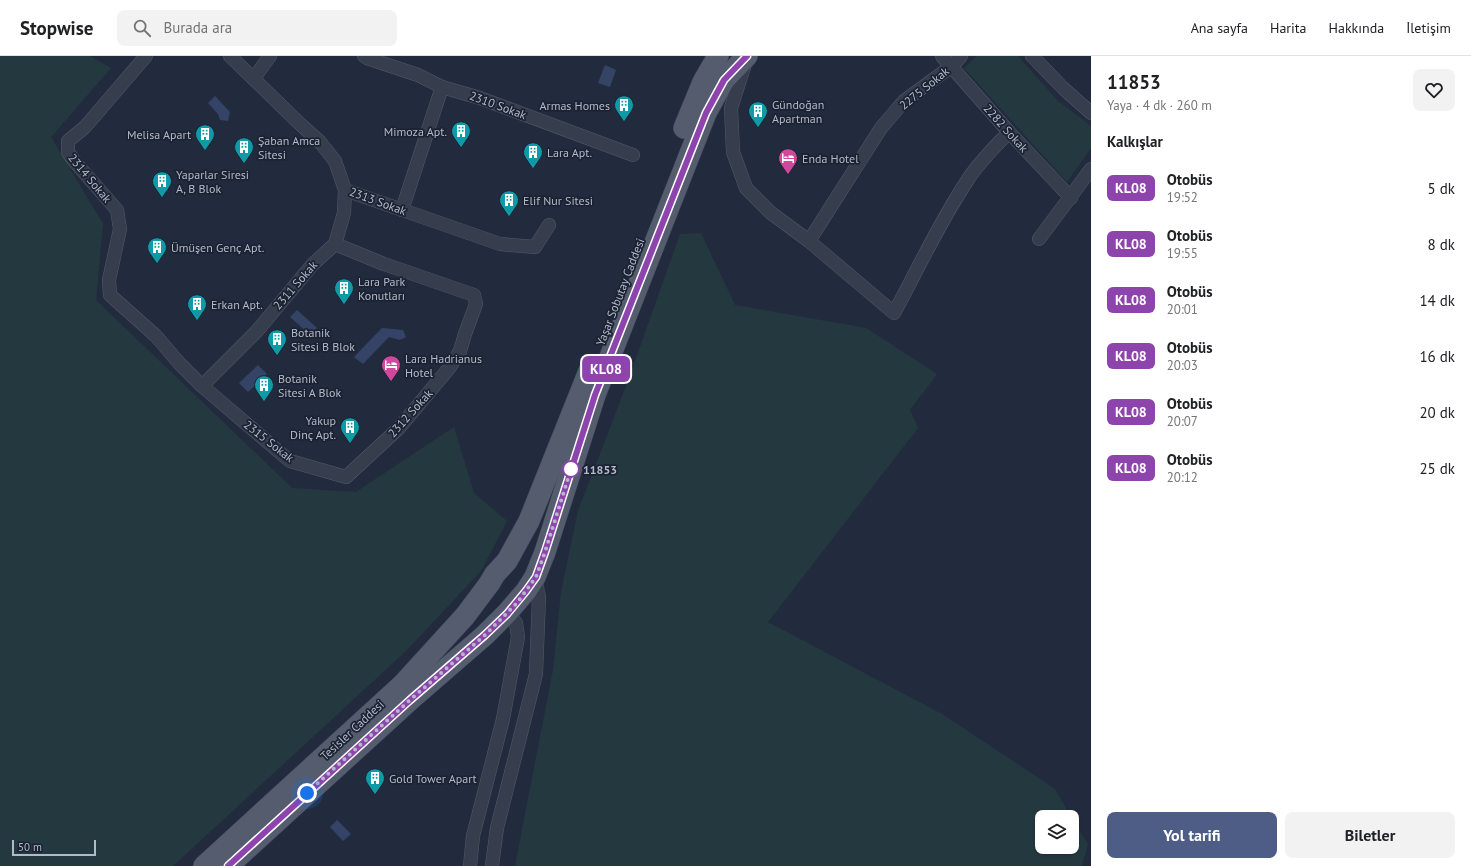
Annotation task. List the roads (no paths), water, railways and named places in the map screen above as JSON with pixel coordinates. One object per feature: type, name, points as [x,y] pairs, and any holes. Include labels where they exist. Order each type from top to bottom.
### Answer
[{"type":"main road","name":"Yaşar Sobutay Caddesi","points":[[489,584],[495,574],[507,561],[529,522],[702,82],[718,56]]},
{"type":"main road","points":[[228,866],[410,700],[485,635],[507,614],[536,577],[595,395],[706,113],[724,80],[747,56]]},
{"type":"main road","points":[[507,561],[522,561],[530,566],[536,577]]},
{"type":"main road","points":[[489,584],[490,594],[493,599],[500,609],[507,614]]},
{"type":"main road","name":"Tesisler Caddesi","points":[[204,866],[403,684],[465,616],[489,584]]},
{"type":"street","name":"2313 Sokak","points":[[230,56],[320,142],[336,161],[345,190],[500,244],[535,247],[549,225]]},
{"type":"street","points":[[254,78],[270,56]]},
{"type":"street","name":"2310 Sokak","points":[[364,56],[418,75],[442,86],[480,98],[633,155]]},
{"type":"street","points":[[747,56],[745,69],[731,108],[733,152],[746,188],[771,213],[809,241],[894,313],[967,181],[985,157],[1009,132]]},
{"type":"street","name":"2282 Sokak","points":[[942,56],[1009,132],[1071,198]]},
{"type":"street","name":"2275 Sokak","points":[[809,241],[881,128],[904,101],[952,66],[961,56]]},
{"type":"street","points":[[1032,56],[1063,88],[1091,113]]},
{"type":"street","name":"2314 Sokak","points":[[142,57],[85,127],[68,141],[68,152],[74,161],[117,210],[120,229],[109,280],[110,295],[156,336],[179,363],[202,386]]},
{"type":"street","points":[[402,210],[442,86]]},
{"type":"street","points":[[1039,239],[1071,198],[1091,169]]},
{"type":"street","points":[[335,244],[344,213],[345,190]]},
{"type":"street","name":"2311 Sokak","points":[[202,386],[257,331],[313,264],[335,244]]},
{"type":"street","name":"2312 Sokak","points":[[335,244],[384,264],[474,295],[476,304],[460,351],[450,367],[399,428],[346,477]]},
{"type":"street","name":"2315 Sokak","points":[[202,386],[290,461],[346,477]]},
{"type":"street","points":[[492,866],[497,828],[536,674],[538,603],[536,577]]},
{"type":"street","points":[[470,866],[473,836],[503,719],[518,637],[516,623],[507,614]]},
{"type":"water","points":[[605,65],[616,70],[610,87],[598,83]]},
{"type":"water","points":[[215,96],[230,112],[228,121],[220,120],[218,114],[208,103]]},
{"type":"water","points":[[297,310],[317,328],[310,335],[290,317]]},
{"type":"water","points":[[382,328],[403,330],[406,337],[400,340],[389,337],[363,364],[354,357]]},
{"type":"water","points":[[258,365],[267,374],[248,392],[239,383]]},
{"type":"water","points":[[337,820],[351,834],[343,841],[330,827]]},
{"type":"place","name":"Armas Homes","points":[[624,122]]},
{"type":"place","name":"Gündoğan Apartman","points":[[758,128]]},
{"type":"place","name":"Mimoza Apt.","points":[[461,148]]},
{"type":"place","name":"Melisa Apart","points":[[205,151]]},
{"type":"place","name":"Şaban Amca Sitesi","points":[[244,164]]},
{"type":"place","name":"Lara Apt.","points":[[533,169]]},
{"type":"place","name":"Enda Hotel","points":[[788,175]]},
{"type":"place","name":"Yaparlar Siresi A, B Blok","points":[[162,198]]},
{"type":"place","name":"Elif Nur Sitesi","points":[[509,217]]},
{"type":"place","name":"Ümüşen Genç Apt.","points":[[157,264]]},
{"type":"place","name":"Lara Park Konutları","points":[[344,305]]},
{"type":"place","name":"Erkan Apt.","points":[[197,321]]},
{"type":"place","name":"Botanik Sitesi B Blok","points":[[277,356]]},
{"type":"place","name":"Lara Hadrianus Hotel","points":[[391,382]]},
{"type":"place","name":"Botanik Sitesi A Blok","points":[[264,402]]},
{"type":"place","name":"Yakup Dinç Apt.","points":[[350,444]]},
{"type":"place","name":"11853","points":[[571,469]]},
{"type":"place","name":"Gold Tower Apart","points":[[375,795]]}]
